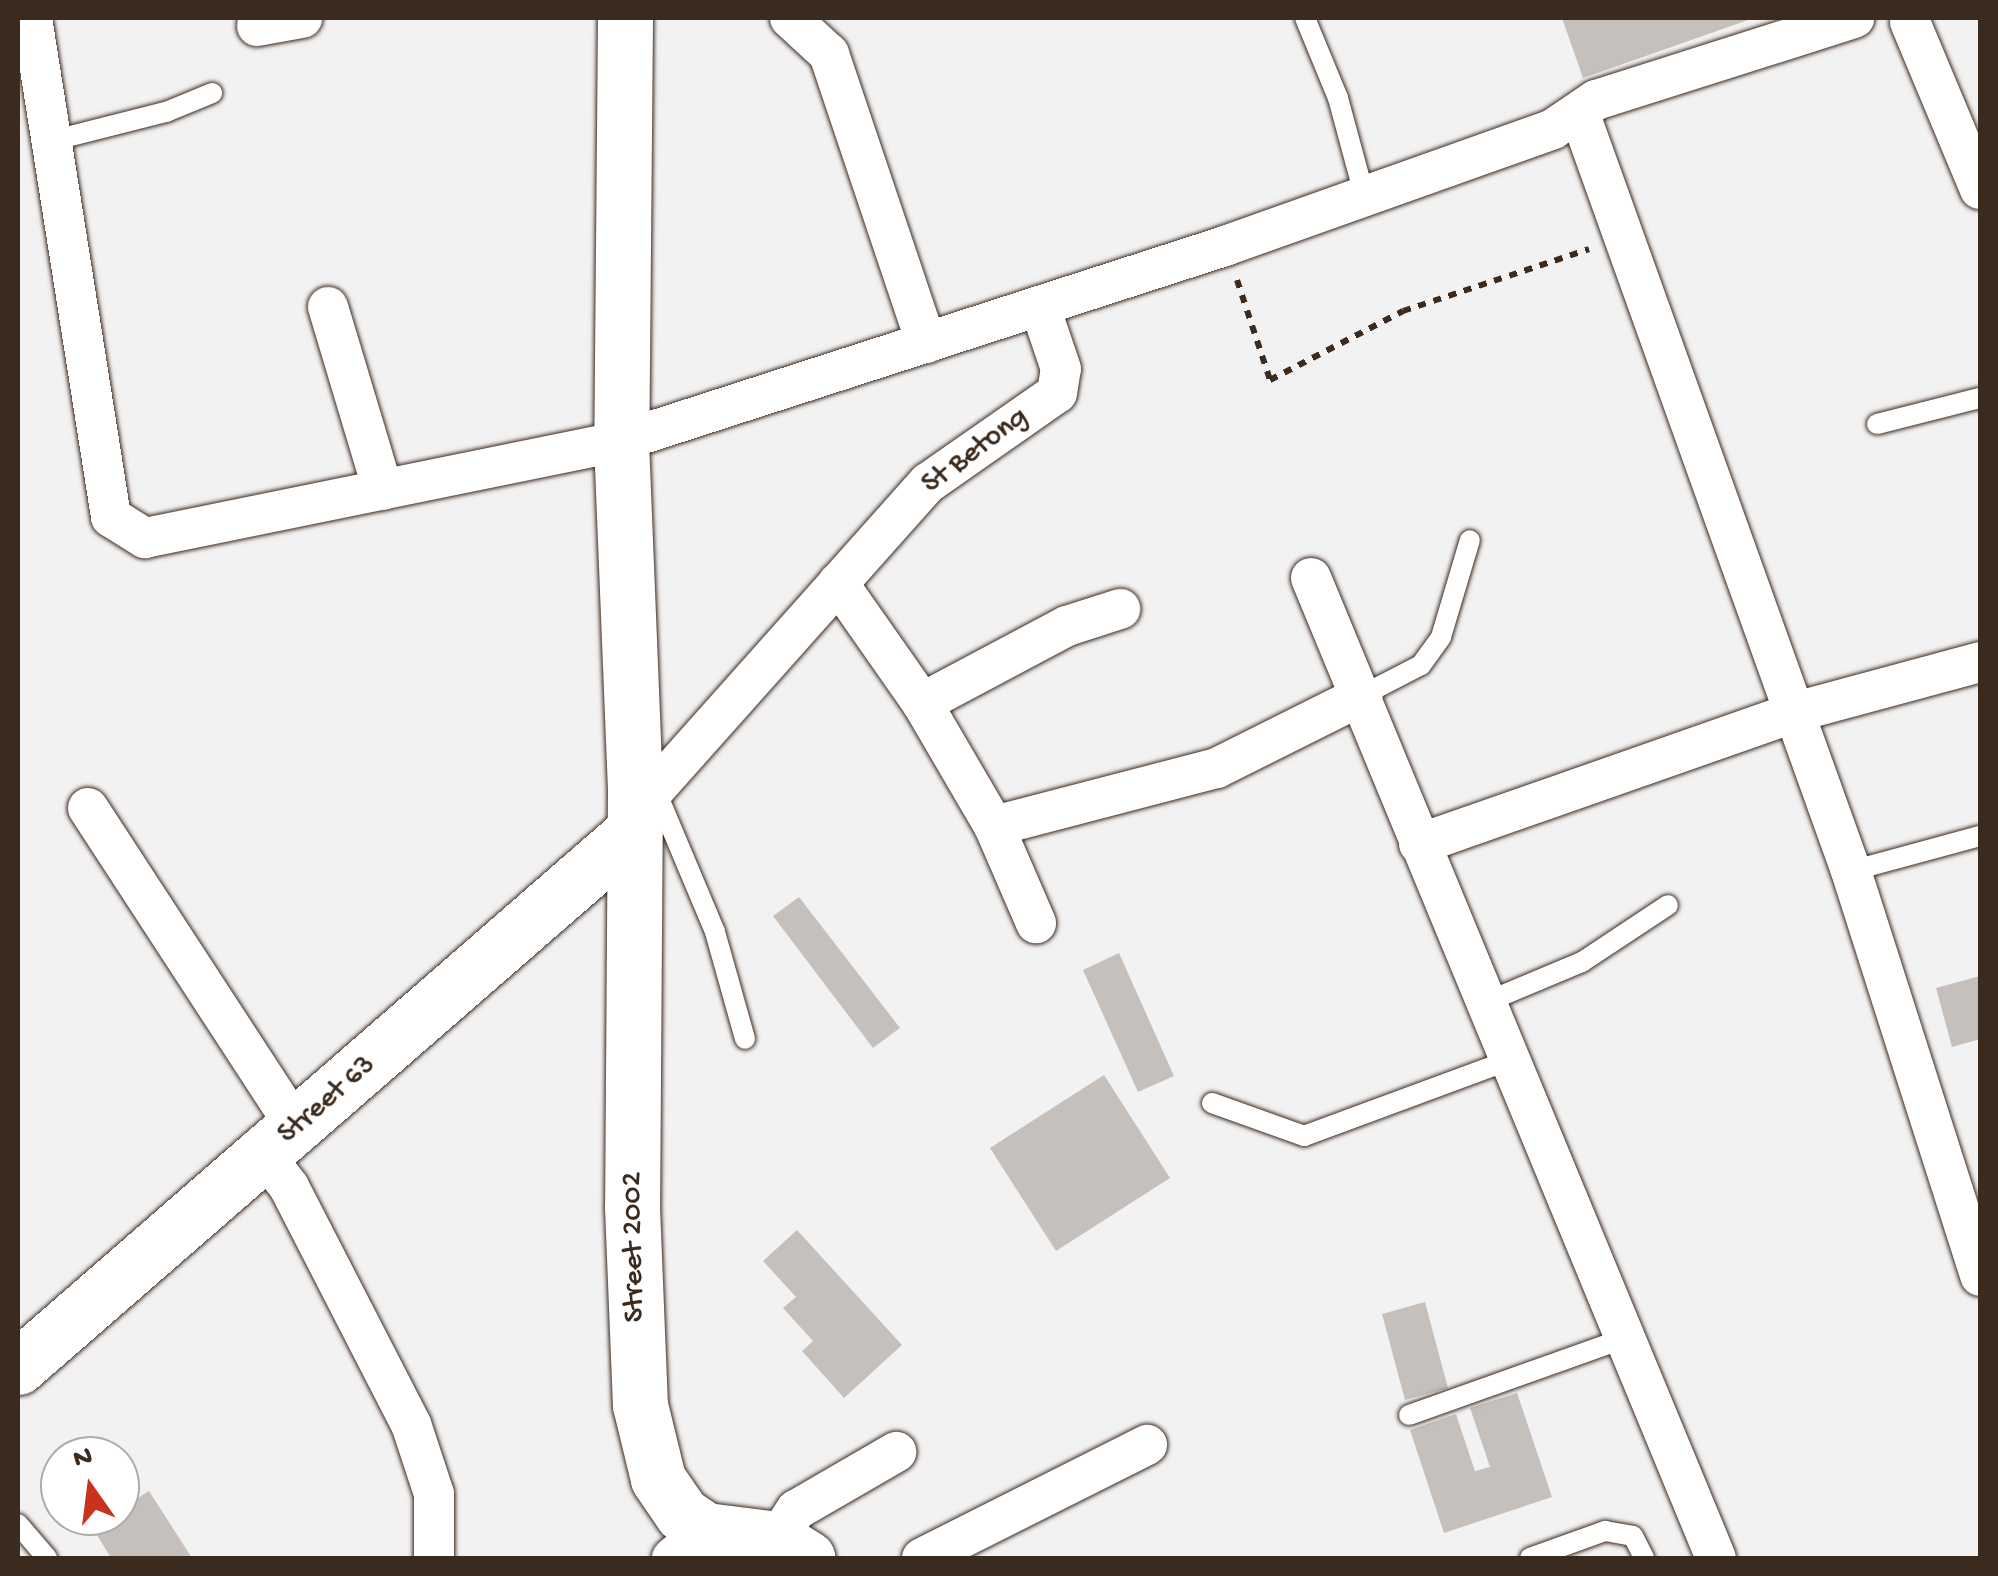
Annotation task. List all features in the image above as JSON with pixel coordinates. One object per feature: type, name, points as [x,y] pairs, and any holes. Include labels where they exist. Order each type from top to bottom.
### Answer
[{"type":"street","points":[[32,18],[112,517],[146,538],[621,442],[1226,246],[1553,130],[1579,112],[1854,18]]},
{"type":"street","points":[[257,26],[302,18]]},
{"type":"street","name":"Street 2002","points":[[624,18],[621,442],[641,804],[632,1207],[640,1404],[658,1479],[682,1514],[689,1544],[793,1548]]},
{"type":"street","points":[[790,18],[829,54],[926,343]]},
{"type":"street","points":[[1910,19],[1980,189]]},
{"type":"street","points":[[1579,112],[1629,237],[1851,871],[1980,1276]]},
{"type":"street","name":"St Betong","points":[[641,804],[928,483],[1056,393],[1061,369],[1040,306]]},
{"type":"street","points":[[328,307],[384,490]]},
{"type":"street","points":[[1311,578],[1364,695],[1484,1004],[1716,1558]]},
{"type":"street","points":[[838,583],[922,703],[994,826],[1036,923]]},
{"type":"street","points":[[922,703],[1067,626],[1120,609]]},
{"type":"street","points":[[1419,844],[1795,712],[1980,662]]},
{"type":"street","points":[[994,826],[1217,768],[1364,695]]},
{"type":"street","name":"Street 63","points":[[18,1367],[281,1142],[641,804]]},
{"type":"street","points":[[88,808],[281,1142],[288,1187],[411,1424],[434,1494],[434,1558]]},
{"type":"street","points":[[922,1558],[1147,1444]]},
{"type":"street","points":[[793,1548],[796,1510],[896,1452]]},
{"type":"lane","points":[[1305,18],[1338,98],[1364,198]]},
{"type":"lane","points":[[52,141],[166,112],[212,93]]},
{"type":"lane","points":[[1877,424],[1980,398]]},
{"type":"lane","points":[[1364,695],[1421,664],[1441,638],[1470,540]]},
{"type":"lane","points":[[641,804],[714,932],[745,1040]]},
{"type":"lane","points":[[1851,871],[1980,836]]},
{"type":"lane","points":[[1484,1004],[1582,962],[1668,905]]},
{"type":"lane","points":[[1212,1103],[1304,1136],[1508,1061]]},
{"type":"lane","points":[[1409,1415],[1624,1338]]},
{"type":"lane","points":[[18,1524],[47,1558]]},
{"type":"lane","points":[[1530,1558],[1606,1531],[1633,1536],[1644,1558]]},
{"type":"path","points":[[1226,246],[1270,380],[1403,311],[1629,237]]},
{"type":"building","points":[[1562,18],[1754,18],[1583,78]]},
{"type":"building","points":[[799,897],[900,1028],[873,1048],[773,916]]},
{"type":"building","points":[[1119,953],[1174,1076],[1138,1092],[1083,970]]},
{"type":"building","points":[[1980,976],[1980,1039],[1952,1047],[1936,988]]},
{"type":"building","points":[[1104,1075],[1170,1178],[1056,1251],[990,1148]]},
{"type":"building","points":[[797,1230],[902,1345],[844,1398],[802,1351],[813,1341],[783,1308],[796,1297],[763,1261]]},
{"type":"building","points":[[1425,1302],[1448,1388],[1405,1400],[1382,1314]]},
{"type":"building","points":[[1517,1393],[1552,1497],[1444,1533],[1410,1430],[1456,1414],[1475,1471],[1490,1467],[1470,1408]]},
{"type":"building","points":[[149,1491],[192,1558],[111,1558],[98,1536],[140,1536],[140,1497]]}]
